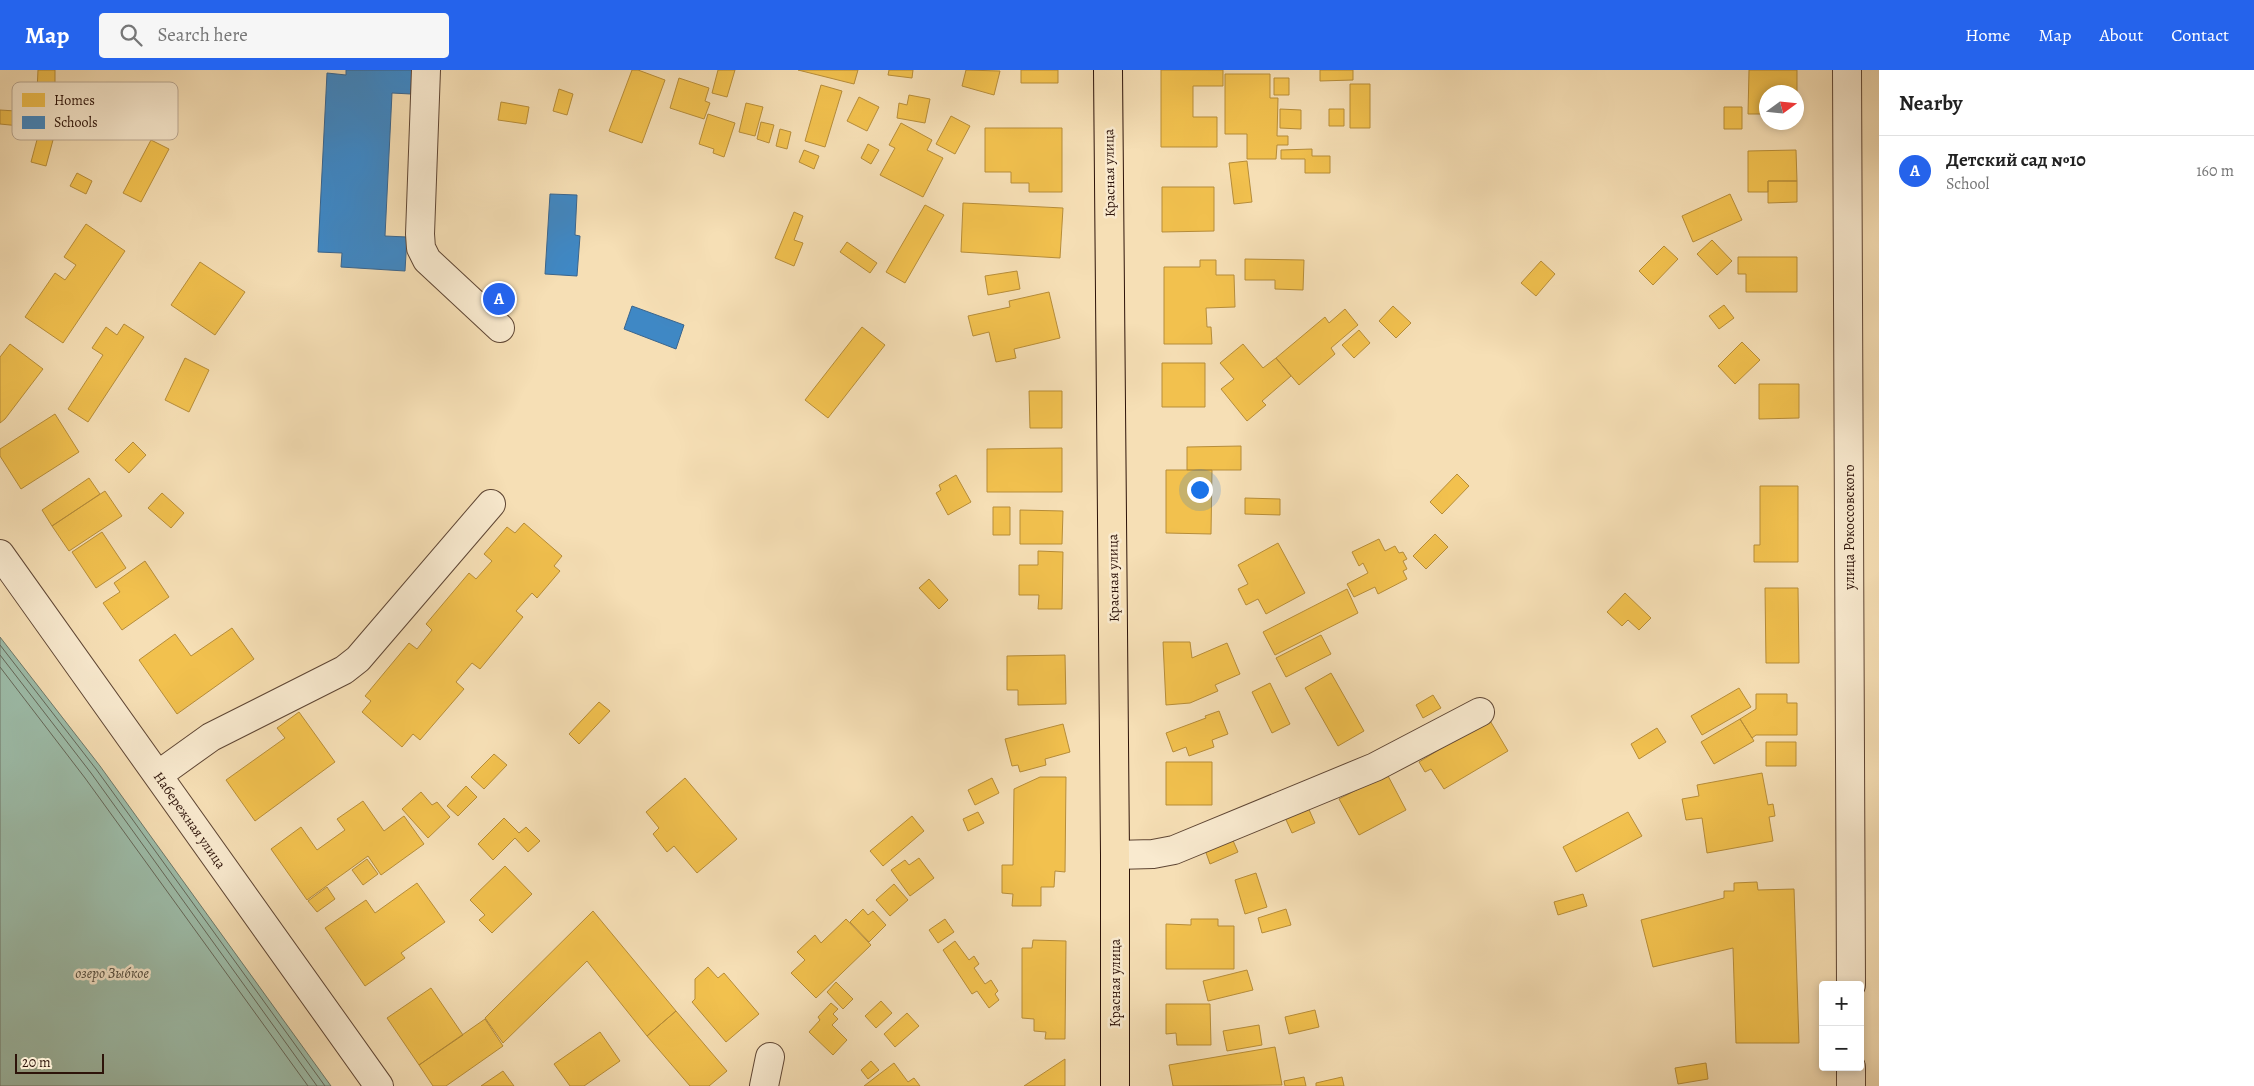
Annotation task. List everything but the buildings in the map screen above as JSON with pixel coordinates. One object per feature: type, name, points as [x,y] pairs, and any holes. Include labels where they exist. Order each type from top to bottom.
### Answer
[{"type":"main road","name":"Красная улица","points":[[1108,70],[1116,855],[1114,1086]]},
{"type":"street","points":[[426,70],[421,248],[427,260],[500,328]]},
{"type":"street","name":"улица Рокоссовского","points":[[1847,70],[1851,981]]},
{"type":"street","points":[[158,775],[211,737],[344,670],[358,659],[491,504]]},
{"type":"street","name":"Набережная улица","points":[[0,554],[379,1086]]},
{"type":"street","points":[[1116,855],[1154,854],[1174,850],[1375,767],[1480,712]]},
{"type":"street","points":[[764,1086],[770,1057]]},
{"type":"street","points":[[1851,1071],[1851,1086]]},
{"type":"water","name":"озеро Зыбкое","points":[[0,637],[100,766],[331,1086],[0,1086]]},
{"type":"place","name":"Детский сад №10","points":[[499,299]]}]
